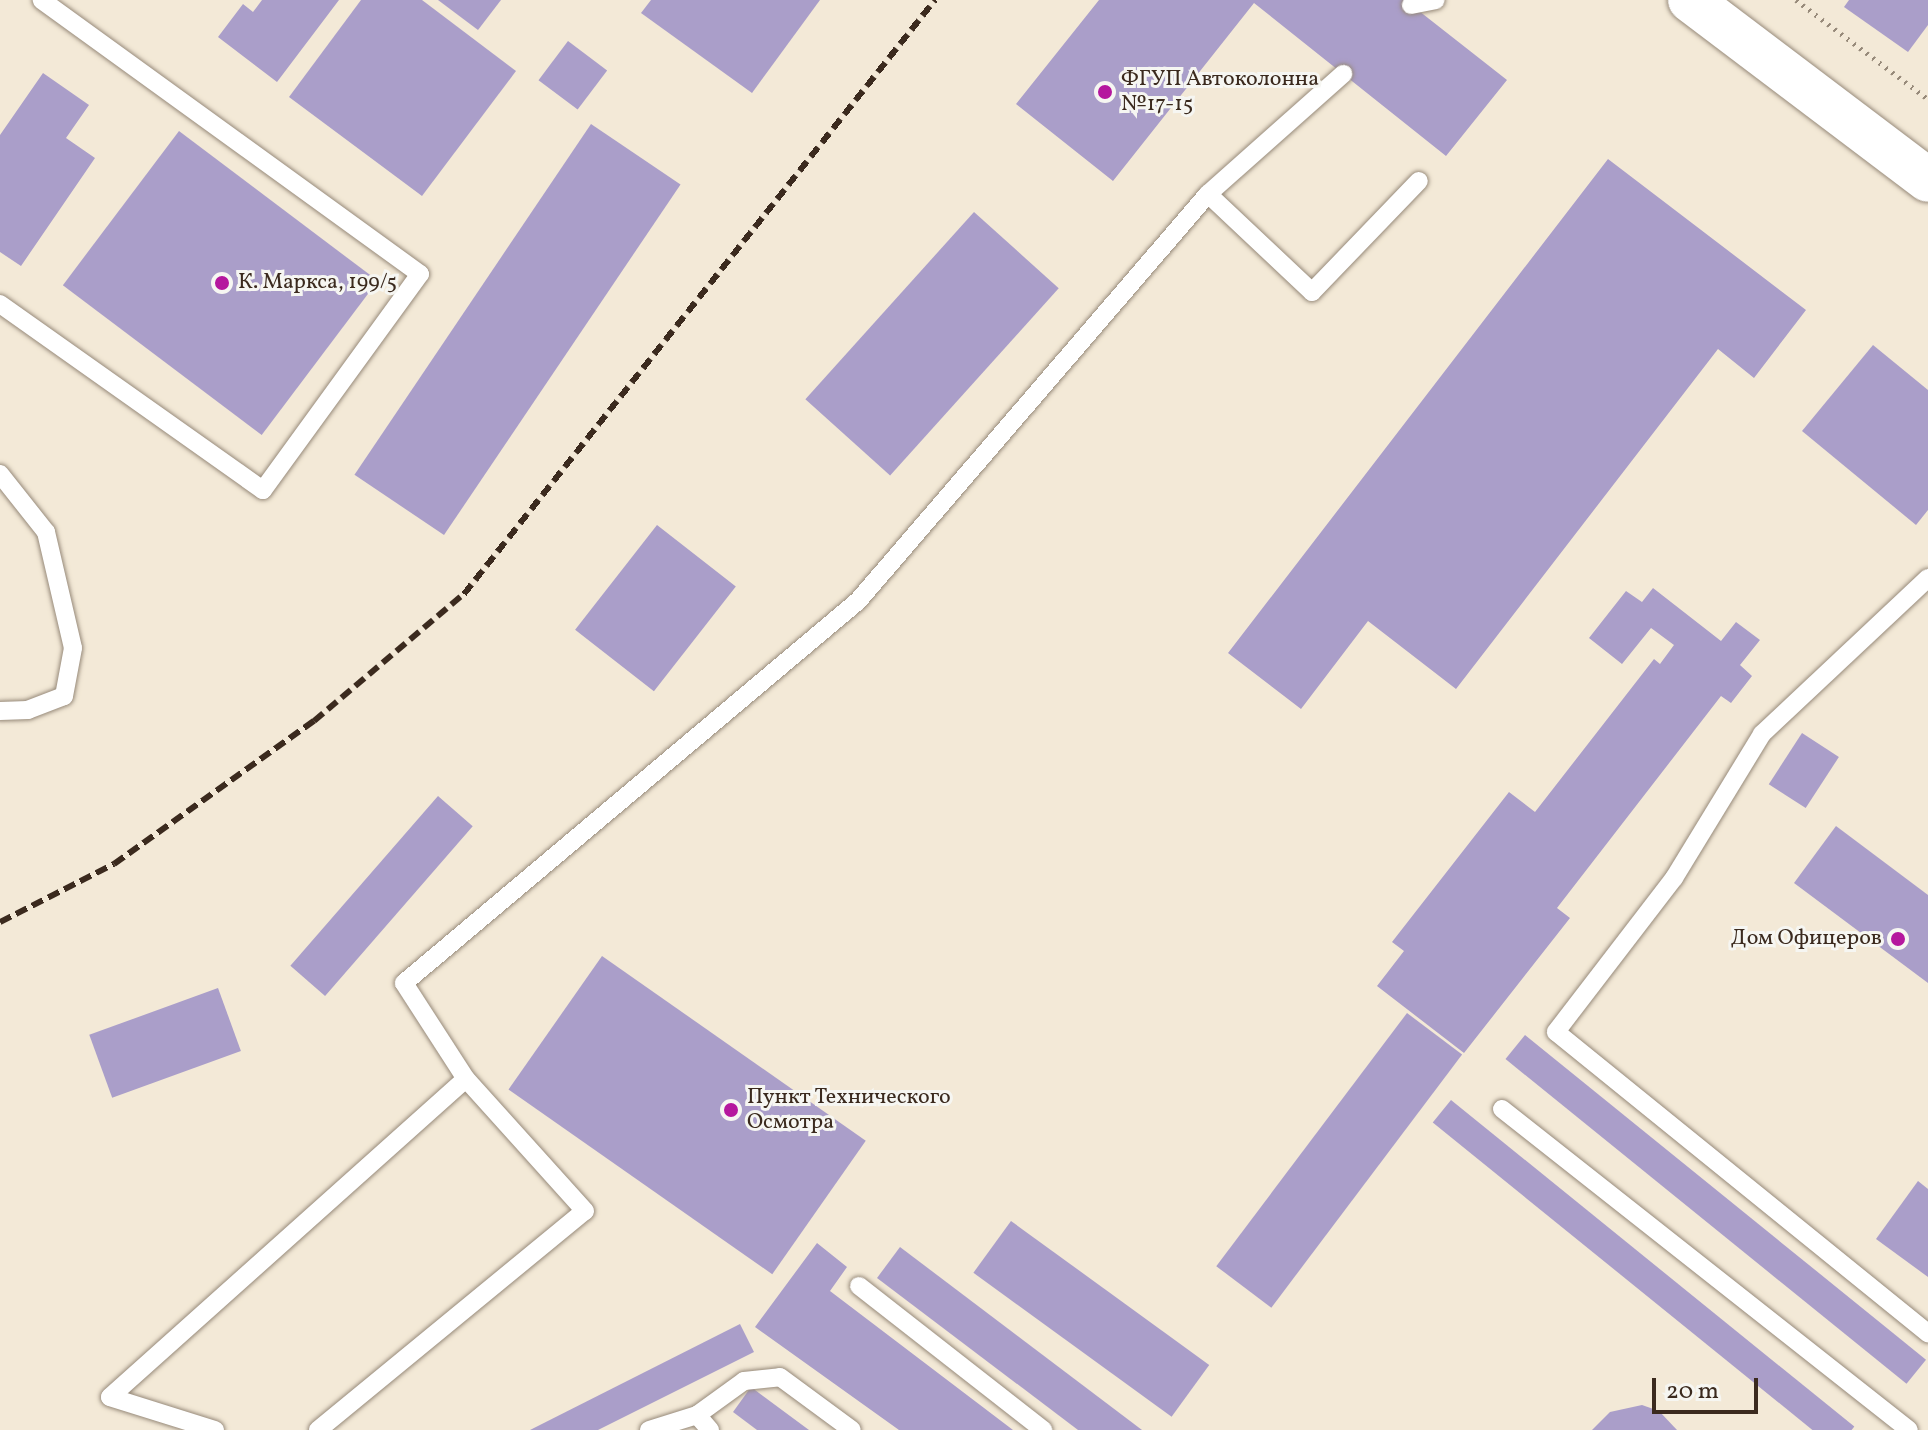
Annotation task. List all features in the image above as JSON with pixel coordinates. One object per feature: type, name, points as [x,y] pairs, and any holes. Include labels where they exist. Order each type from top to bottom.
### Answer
[{"type":"main road","points":[[1690,0],[1928,180]]},
{"type":"lane","points":[[0,304],[263,490],[420,274],[42,0]]},
{"type":"lane","points":[[1411,5],[1436,0]]},
{"type":"lane","points":[[318,1430],[585,1211],[466,1079],[404,983],[858,601],[1208,194],[1343,74]]},
{"type":"lane","points":[[1208,194],[1312,292],[1419,181]]},
{"type":"lane","points":[[0,474],[46,532],[73,648],[64,696],[28,710],[0,711]]},
{"type":"lane","points":[[1928,578],[1762,734],[1674,878],[1556,1032],[1928,1333]]},
{"type":"lane","points":[[215,1430],[110,1397],[466,1079]]},
{"type":"lane","points":[[1502,1109],[1909,1430]]},
{"type":"lane","points":[[859,1286],[1043,1430]]},
{"type":"lane","points":[[649,1430],[697,1415],[744,1381],[780,1377],[852,1430]]},
{"type":"lane","points":[[697,1415],[710,1430]]},
{"type":"path","points":[[1796,0],[1928,99]]},
{"type":"building","points":[[262,0],[339,0],[277,82],[218,37],[243,4],[253,12]]},
{"type":"building","points":[[361,0],[422,0],[516,71],[422,196],[289,97]]},
{"type":"building","points":[[438,0],[501,0],[478,30]]},
{"type":"building","points":[[651,0],[820,0],[752,93],[641,13]]},
{"type":"building","name":"ФГУП Автоколонна №17-15","points":[[1099,0],[1405,0],[1507,80],[1446,156],[1254,3],[1113,181],[1016,104]]},
{"type":"building","points":[[1849,0],[1928,0],[1928,25],[1908,52],[1844,7]]},
{"type":"building","points":[[568,41],[607,70],[578,110],[539,80]]},
{"type":"building","points":[[43,73],[89,105],[66,138],[95,158],[21,266],[0,252],[0,135]]},
{"type":"building","points":[[591,124],[681,184],[444,535],[354,475]]},
{"type":"building","name":"К. Маркса, 199/5","points":[[179,131],[378,281],[262,435],[63,285]]},
{"type":"building","points":[[1608,159],[1806,310],[1754,378],[1718,349],[1456,689],[1368,621],[1301,709],[1228,653]]},
{"type":"building","points":[[974,212],[1059,288],[890,476],[805,399]]},
{"type":"building","points":[[1873,345],[1928,390],[1928,510],[1916,525],[1802,431]]},
{"type":"building","points":[[657,525],[736,587],[654,691],[575,630]]},
{"type":"building","points":[[1653,588],[1721,641],[1736,622],[1760,640],[1740,665],[1752,676],[1731,703],[1721,696],[1557,908],[1570,918],[1464,1053],[1377,986],[1404,951],[1392,942],[1509,792],[1535,812],[1654,659],[1660,664],[1674,645],[1651,628],[1622,664],[1589,638],[1626,591],[1642,602]]},
{"type":"building","points":[[1802,733],[1839,757],[1806,808],[1769,784]]},
{"type":"building","points":[[438,796],[473,826],[325,996],[290,966]]},
{"type":"building","name":"Дом Офицеров","points":[[1836,826],[1928,895],[1928,983],[1794,883]]},
{"type":"building","points":[[602,956],[866,1141],[772,1274],[509,1090]]},
{"type":"building","points":[[218,988],[241,1051],[112,1098],[89,1035]]},
{"type":"building","points":[[1407,1013],[1462,1055],[1271,1308],[1216,1266]]},
{"type":"building","points":[[1525,1035],[1926,1360],[1906,1384],[1505,1059]]},
{"type":"building","points":[[1451,1100],[1854,1427],[1852,1430],[1812,1430],[1433,1123]]},
{"type":"building","points":[[1918,1181],[1928,1189],[1928,1277],[1876,1239]]},
{"type":"building","points":[[1011,1221],[1209,1365],[1172,1417],[973,1273]]},
{"type":"building","points":[[817,1243],[847,1267],[830,1291],[1013,1430],[899,1430],[755,1327]]},
{"type":"building","points":[[900,1247],[1142,1430],[1078,1430],[877,1278]]},
{"type":"building","points":[[740,1324],[754,1352],[598,1430],[530,1430]]},
{"type":"building","points":[[751,1387],[809,1430],[757,1430],[733,1412]]},
{"type":"building","points":[[1642,1405],[1659,1411],[1677,1430],[1592,1430],[1610,1412]]},
{"type":"railway","points":[[0,922],[114,864],[314,721],[464,594],[935,0]]},
{"type":"place","name":"ФГУП Автоколонна №17-15","points":[[1105,92]]},
{"type":"place","name":"К. Маркса, 199/5","points":[[222,283]]},
{"type":"place","name":"Дом Офицеров","points":[[1898,939]]},
{"type":"place","name":"Пункт Технического Осмотра","points":[[731,1110]]}]
